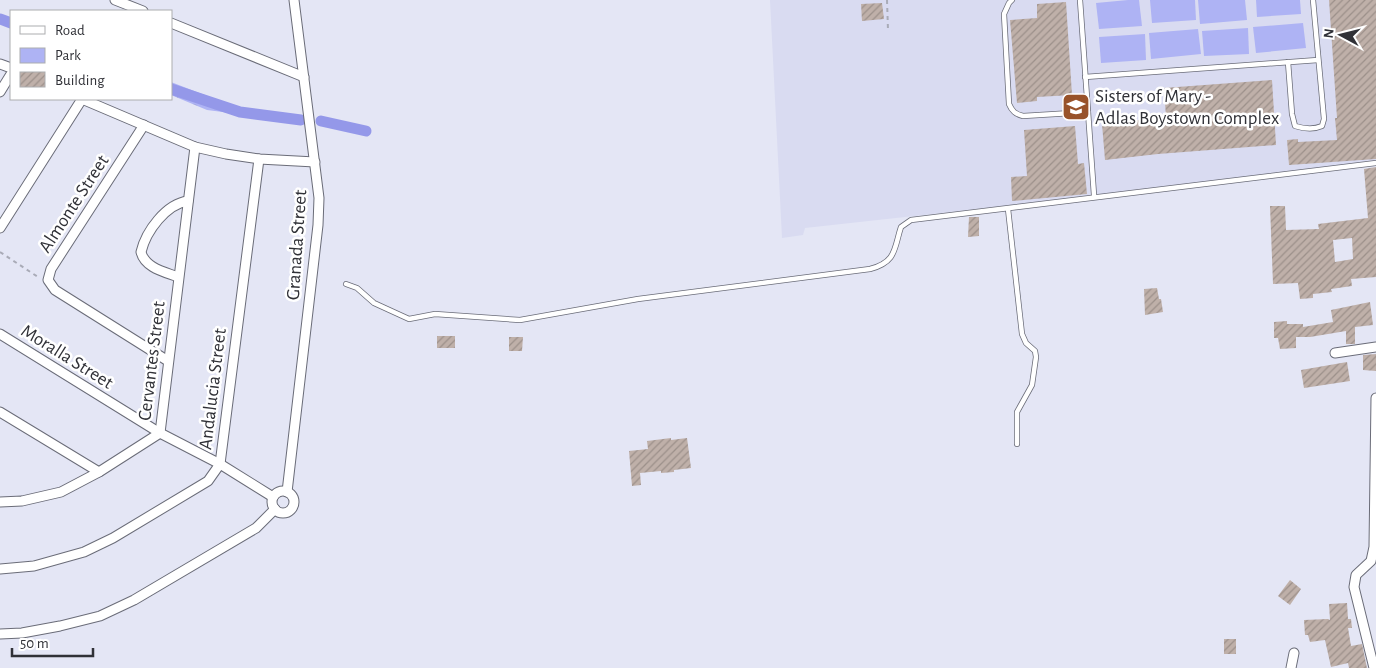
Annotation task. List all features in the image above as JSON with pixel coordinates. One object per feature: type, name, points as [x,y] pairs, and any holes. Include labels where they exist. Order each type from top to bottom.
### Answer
[{"type":"street","points":[[115,0],[140,10]]},
{"type":"street","name":"Granada Street","points":[[287,492],[318,225],[319,198],[294,0]]},
{"type":"street","points":[[172,23],[304,78]]},
{"type":"street","points":[[0,92],[10,76]]},
{"type":"street","points":[[0,228],[81,100]]},
{"type":"street","points":[[84,100],[194,147],[260,159],[315,162]]},
{"type":"street","name":"Almonte Street","points":[[50,286],[48,280],[51,269],[144,125]]},
{"type":"street","name":"Cervantes Street","points":[[0,502],[22,501],[60,492],[99,472],[160,433],[194,147]]},
{"type":"street","name":"Andalucia Street","points":[[0,569],[34,566],[84,552],[113,538],[208,481],[220,464],[260,159]]},
{"type":"street","points":[[178,277],[152,266],[144,259],[141,252],[146,239],[162,216],[175,205],[188,201]]},
{"type":"street","points":[[50,286],[168,360]]},
{"type":"street","name":"Moralla Street","points":[[0,334],[160,433],[220,464],[273,497]]},
{"type":"street","points":[[1335,353],[1376,347]]},
{"type":"street","points":[[1374,668],[1354,583],[1358,573],[1371,561],[1374,547],[1375,400]]},
{"type":"street","points":[[0,412],[99,472]]},
{"type":"street","points":[[278,492],[287,492],[293,500],[290,509],[281,512],[275,509],[272,504],[273,497],[278,492]]},
{"type":"street","points":[[0,634],[22,633],[100,616],[134,600],[256,528],[275,509]]},
{"type":"street","points":[[1291,668],[1294,653]]},
{"type":"lane","points":[[1012,0],[1004,14],[1009,104],[1012,110],[1016,114],[1023,116],[1088,112]]},
{"type":"lane","points":[[1080,0],[1094,196]]},
{"type":"lane","points":[[1288,62],[1292,114],[1295,126],[1315,129],[1322,126],[1324,119],[1313,0]]},
{"type":"lane","points":[[1085,77],[1318,60]]},
{"type":"lane","points":[[346,284],[357,288],[374,303],[409,319],[435,314],[520,320],[638,298],[879,267],[891,256],[896,247],[902,226],[911,220],[1376,163]]},
{"type":"lane","points":[[1008,209],[1022,334],[1023,339],[1035,352],[1036,357],[1032,385],[1017,412],[1016,444]]},
{"type":"path","points":[[887,0],[888,30]]},
{"type":"path","points":[[0,252],[50,286]]},
{"type":"shaded area","name":"Sisters of Mary - Adlas Boystown Complex","points":[[770,0],[1376,0],[1376,162],[805,228],[803,235],[782,238]]},
{"type":"green space","points":[[1139,0],[1142,26],[1099,29],[1096,3]]},
{"type":"green space","points":[[1150,0],[1195,0],[1196,20],[1152,23]]},
{"type":"green space","points":[[1198,0],[1245,0],[1247,20],[1200,24]]},
{"type":"green space","points":[[1256,0],[1300,0],[1301,14],[1257,17]]},
{"type":"green space","points":[[1303,23],[1306,48],[1256,53],[1253,27]]},
{"type":"green space","points":[[1248,28],[1249,54],[1204,56],[1202,31]]},
{"type":"green space","points":[[1198,29],[1201,54],[1151,59],[1149,33]]},
{"type":"green space","points":[[1145,34],[1146,60],[1101,63],[1099,37]]},
{"type":"green space","points":[[172,82],[241,109],[300,116],[302,122],[207,110],[172,95]]},
{"type":"building","points":[[1329,0],[1376,0],[1376,159],[1289,165],[1287,140],[1298,139],[1298,142],[1337,140]]},
{"type":"building","points":[[1066,2],[1072,95],[1037,97],[1037,101],[1017,103],[1010,20],[1037,18],[1037,4]]},
{"type":"building","points":[[882,3],[884,19],[862,21],[861,4]]},
{"type":"building","points":[[1272,80],[1276,145],[1105,160],[1102,124],[1166,117],[1164,88]]},
{"type":"building","points":[[1075,126],[1078,164],[1084,163],[1087,194],[1012,201],[1011,177],[1027,176],[1024,130]]},
{"type":"building","points":[[1376,167],[1376,277],[1351,279],[1352,286],[1331,289],[1332,292],[1313,294],[1313,298],[1300,299],[1298,283],[1273,284],[1270,206],[1285,206],[1286,230],[1319,229],[1318,224],[1368,218],[1364,169]],"holes":[[[1352,238],[1353,259],[1335,262],[1333,240]]]},
{"type":"building","points":[[969,217],[979,217],[979,236],[968,237]]},
{"type":"building","points":[[1157,288],[1163,312],[1145,315],[1144,289]]},
{"type":"building","points":[[1370,302],[1373,325],[1355,327],[1355,344],[1346,344],[1346,331],[1310,337],[1296,337],[1296,348],[1280,349],[1278,338],[1274,338],[1274,322],[1287,321],[1287,324],[1303,324],[1303,327],[1333,322],[1331,310]]},
{"type":"building","points":[[437,336],[455,336],[455,348],[437,348]]},
{"type":"building","points":[[509,337],[523,337],[522,351],[509,351]]},
{"type":"building","points":[[1376,354],[1376,371],[1363,370],[1363,355]]},
{"type":"building","points":[[1347,362],[1350,381],[1304,388],[1301,370]]},
{"type":"building","points":[[671,438],[671,440],[687,438],[691,468],[674,470],[674,472],[640,473],[641,485],[632,486],[629,451],[648,449],[647,441]]},
{"type":"building","points":[[1290,580],[1301,589],[1290,605],[1278,596]]},
{"type":"building","points":[[1347,603],[1348,619],[1351,619],[1352,628],[1348,628],[1351,646],[1362,644],[1367,668],[1349,668],[1348,663],[1331,667],[1325,640],[1310,642],[1308,635],[1305,635],[1304,620],[1330,620],[1329,604]]},
{"type":"building","points":[[1224,639],[1236,639],[1236,654],[1224,654]]},
{"type":"waterway","points":[[0,19],[10,23]]},
{"type":"waterway","points":[[172,89],[240,112],[301,120]]},
{"type":"waterway","points":[[321,121],[366,131]]},
{"type":"place","name":"Sisters of Mary - Adlas Boystown Complex","points":[[1076,107]]}]
